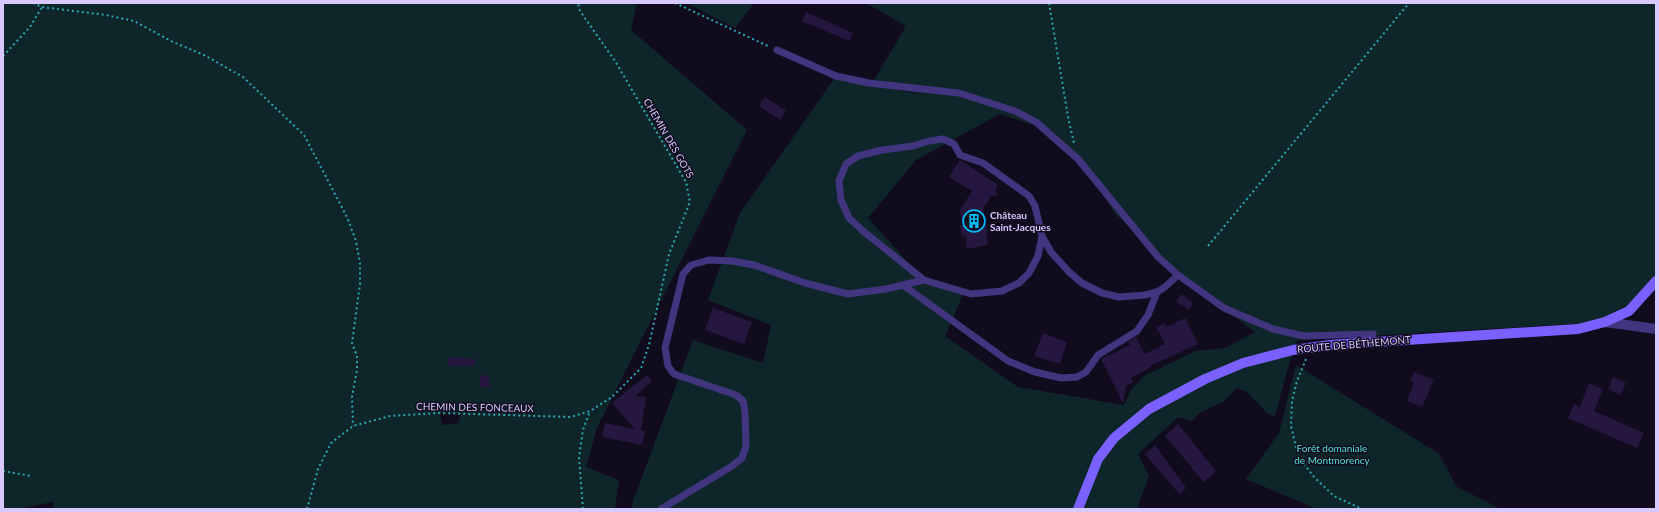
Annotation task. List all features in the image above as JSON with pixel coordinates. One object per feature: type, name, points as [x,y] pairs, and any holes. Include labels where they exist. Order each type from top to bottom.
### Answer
[{"type":"street","name":"ROUTE DE BÉTHEMONT","points":[[1078,509],[1098,459],[1114,438],[1149,409],[1205,380],[1244,363],[1293,350],[1330,345],[1371,341],[1578,329],[1606,322],[1629,311],[1656,280]]},
{"type":"street","points":[[1606,322],[1656,329]]},
{"type":"lane","points":[[777,50],[836,76],[869,83],[959,93],[1000,105],[1036,122],[1078,159],[1158,257],[1178,275],[1224,308],[1273,329],[1304,336],[1373,334],[1371,341]]},
{"type":"lane","points":[[1042,236],[1038,256],[1029,273],[1019,282],[1002,291],[971,294],[924,280],[849,218],[841,200],[839,181],[846,164],[858,156],[943,139],[954,144],[960,155],[983,163],[1029,196],[1035,206],[1042,236],[1051,252],[1069,272],[1082,283],[1102,293],[1119,298],[1158,292],[1178,275]]},
{"type":"lane","points":[[661,509],[732,466],[742,458],[746,446],[745,412],[743,401],[736,395],[674,374],[668,366],[665,348],[683,274],[691,265],[709,260],[732,261],[754,265],[805,283],[848,294],[886,289],[924,280]]},
{"type":"lane","points":[[903,285],[1008,361],[1035,372],[1061,378],[1077,378],[1086,372],[1098,355],[1137,331],[1148,315],[1158,292]]},
{"type":"path","points":[[33,3],[42,8],[106,15],[134,21],[173,42],[204,55],[243,77],[304,135],[347,217],[356,241],[360,263],[360,284],[352,343],[357,356],[357,370],[352,397],[353,426]]},
{"type":"path","name":"CHEMIN DES GOTS","points":[[578,3],[580,11],[615,61],[686,182],[690,202],[669,254],[649,345],[642,368],[612,397],[590,411]]},
{"type":"path","points":[[675,3],[777,50]]},
{"type":"path","points":[[1049,3],[1068,117],[1078,159]]},
{"type":"path","points":[[1208,246],[1408,3]]},
{"type":"path","points":[[3,56],[30,27],[42,8]]},
{"type":"path","points":[[1310,348],[1297,381],[1292,401],[1291,426],[1298,456],[1314,477],[1334,496],[1362,509]]},
{"type":"path","points":[[583,509],[579,457],[583,430],[590,411]]},
{"type":"path","name":"CHEMIN DES FONCEAUX","points":[[307,509],[318,469],[331,443],[353,426],[390,416],[438,413],[571,418],[590,411]]},
{"type":"path","points":[[3,471],[31,476]]},
{"type":"path","points":[[1355,506],[1358,509]]},
{"type":"green space","points":[[3,3],[637,3],[631,30],[747,130],[597,428],[586,467],[619,480],[615,509],[54,509],[53,502],[17,509],[3,509]],"holes":[[[439,413],[461,414],[458,423],[443,425]]]},
{"type":"green space","points":[[686,3],[754,3],[735,28]]},
{"type":"green space","points":[[866,3],[1656,3],[1656,281],[1639,300],[1605,322],[1298,340],[1293,350],[1275,416],[1267,413],[1247,392],[1237,388],[1223,402],[1199,413],[1192,421],[1178,417],[1138,454],[1149,476],[1137,509],[632,509],[633,501],[693,340],[763,363],[771,325],[708,300],[740,213],[836,76],[925,96],[873,82],[906,26]],"holes":[[[1000,114],[1036,126],[1089,172],[1115,214],[1142,238],[1178,275],[1255,332],[1225,348],[1195,351],[1144,376],[1131,390],[1124,405],[1018,387],[945,336],[964,292],[924,280],[868,218],[916,160]]]},
{"type":"green space","name":"Forêt domaniale de Montmorency","points":[[1296,365],[1438,453],[1457,487],[1501,509],[1317,509],[1246,479],[1279,433]]},
{"type":"building","points":[[806,12],[853,33],[849,41],[802,21]]},
{"type":"building","points":[[765,97],[786,111],[780,120],[759,106]]},
{"type":"building","points":[[960,160],[998,185],[996,189],[997,196],[991,196],[983,209],[988,234],[986,234],[988,245],[967,249],[965,235],[962,236],[960,225],[963,225],[960,210],[972,191],[949,177]]},
{"type":"building","points":[[1181,294],[1193,303],[1189,310],[1176,302]]},
{"type":"building","points":[[713,308],[752,322],[744,344],[705,330]]},
{"type":"building","points":[[1185,318],[1198,344],[1150,366],[1151,367],[1131,378],[1133,382],[1126,386],[1123,403],[1101,359],[1130,345],[1128,342],[1136,337],[1145,354],[1165,344],[1156,327],[1165,323],[1167,327]]},
{"type":"building","points":[[1043,333],[1067,342],[1060,364],[1034,356]]},
{"type":"building","points":[[448,357],[475,359],[475,366],[448,366]]},
{"type":"building","points":[[1414,372],[1434,380],[1422,407],[1407,401],[1414,383],[1410,381]]},
{"type":"building","points":[[480,375],[489,376],[490,387],[480,387]]},
{"type":"building","points":[[647,375],[652,381],[635,396],[646,397],[641,430],[645,431],[642,445],[602,437],[605,423],[635,429],[612,403]]},
{"type":"building","points":[[1613,377],[1626,383],[1620,395],[1608,389]]},
{"type":"building","points":[[1589,383],[1603,389],[1594,411],[1644,433],[1637,448],[1568,418],[1574,404],[1580,407]]},
{"type":"building","points":[[1178,424],[1216,471],[1204,482],[1165,436]]},
{"type":"building","points":[[1155,445],[1186,488],[1180,495],[1145,454]]},
{"type":"place","name":"Château Saint-Jacques","points":[[974,221]]}]
